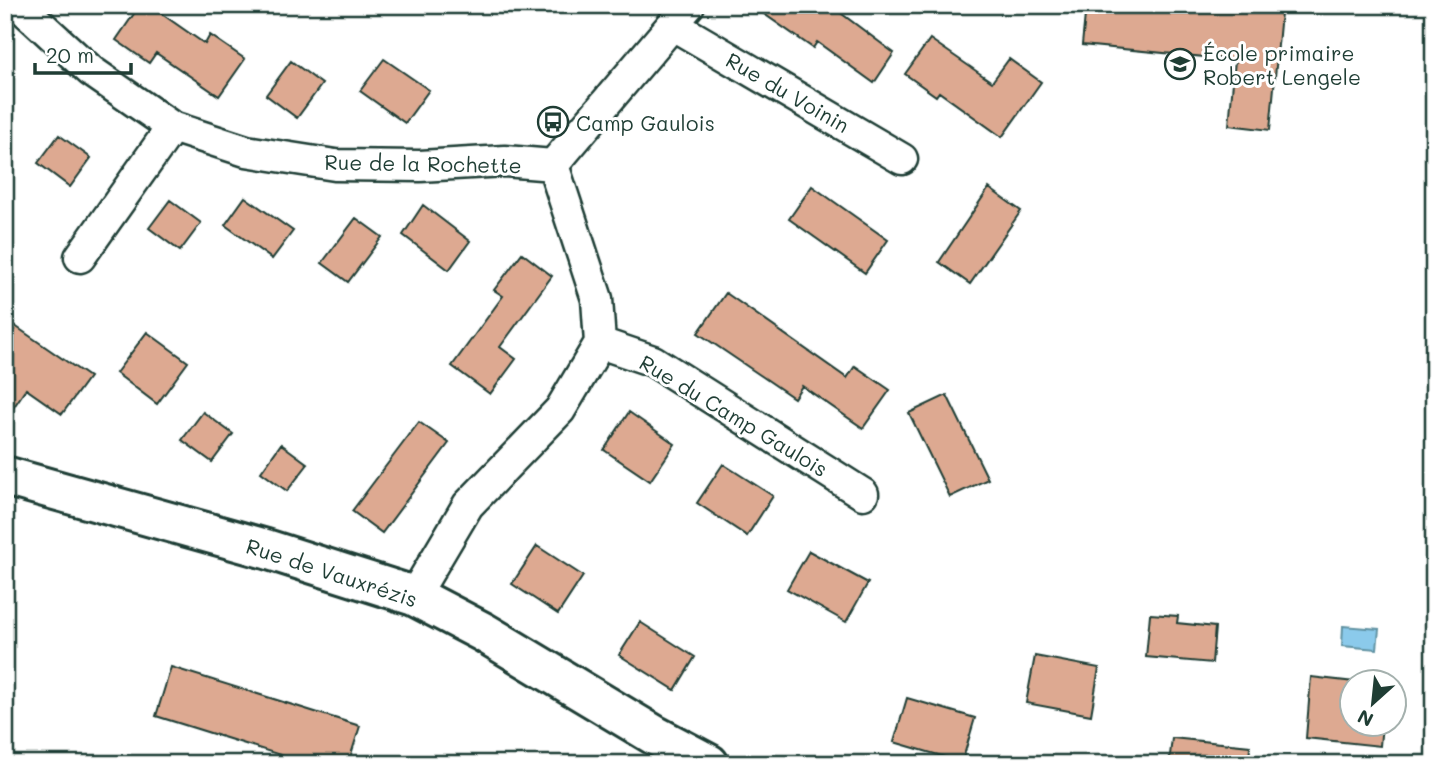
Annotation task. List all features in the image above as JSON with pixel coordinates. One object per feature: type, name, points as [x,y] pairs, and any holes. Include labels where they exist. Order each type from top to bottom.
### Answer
[{"type":"street","name":"Rue de la Rochette","points":[[19,5],[91,71],[172,127],[246,151],[335,165],[420,166],[505,162],[553,165]]},
{"type":"street","points":[[414,596],[468,505],[560,410],[600,343],[597,299],[553,165],[681,15]]},
{"type":"street","name":"Rue du Voinin","points":[[681,15],[902,159]]},
{"type":"street","points":[[80,257],[172,127]]},
{"type":"street","name":"Rue du Camp Gaulois","points":[[600,343],[653,361],[863,494]]},
{"type":"street","name":"Rue de Vauxrézis","points":[[5,476],[267,549],[414,596],[483,632],[656,736],[709,764]]},
{"type":"water","points":[[1343,626],[1379,629],[1377,649],[1342,646]]},
{"type":"building","points":[[140,5],[149,5],[205,44],[210,35],[245,59],[219,96],[156,53],[149,63],[116,40]]},
{"type":"building","points":[[751,5],[830,5],[894,53],[874,83],[817,42],[813,48]]},
{"type":"building","points":[[1086,5],[1204,5],[1281,13],[1270,130],[1229,125],[1235,60],[1082,45]]},
{"type":"building","points":[[930,39],[992,82],[1009,59],[1041,82],[1002,137],[939,92],[936,96],[905,74]]},
{"type":"building","points":[[384,59],[429,90],[405,123],[360,91]]},
{"type":"building","points":[[291,61],[322,84],[297,118],[266,95]]},
{"type":"building","points":[[59,135],[91,158],[70,187],[38,163]]},
{"type":"building","points":[[812,186],[888,240],[865,273],[789,219]]},
{"type":"building","points":[[989,188],[1021,211],[970,284],[939,262]]},
{"type":"building","points":[[245,197],[293,231],[272,259],[225,225]]},
{"type":"building","points":[[170,200],[201,223],[180,251],[149,228]]},
{"type":"building","points":[[423,205],[470,241],[449,270],[403,235]]},
{"type":"building","points":[[356,218],[382,237],[348,282],[322,263]]},
{"type":"building","points":[[522,253],[552,276],[500,347],[516,359],[490,394],[452,366],[503,296],[494,290]]},
{"type":"building","points":[[726,293],[847,378],[855,366],[890,390],[863,428],[802,386],[794,398],[698,333]]},
{"type":"building","points":[[5,319],[89,377],[62,414],[26,389],[5,420]]},
{"type":"building","points":[[147,332],[188,362],[157,404],[116,373]]},
{"type":"building","points":[[947,395],[988,479],[950,497],[909,413]]},
{"type":"building","points":[[203,412],[233,434],[212,462],[182,440]]},
{"type":"building","points":[[629,412],[675,444],[650,481],[604,450]]},
{"type":"building","points":[[419,422],[449,443],[382,533],[352,511]]},
{"type":"building","points":[[281,444],[308,464],[287,491],[261,472]]},
{"type":"building","points":[[723,464],[773,496],[747,536],[697,503]]},
{"type":"building","points":[[537,546],[583,576],[558,614],[512,584]]},
{"type":"building","points":[[809,551],[868,583],[846,622],[787,589]]},
{"type":"building","points":[[1150,614],[1178,616],[1177,623],[1215,627],[1212,663],[1146,657]]},
{"type":"building","points":[[640,622],[695,657],[675,690],[619,655]]},
{"type":"building","points":[[1035,656],[1099,668],[1091,715],[1026,703]]},
{"type":"building","points":[[171,667],[360,726],[348,764],[309,764],[156,716]]},
{"type":"building","points":[[1311,677],[1338,680],[1338,738],[1381,738],[1380,746],[1306,738]]},
{"type":"building","points":[[907,698],[975,718],[962,762],[894,742]]},
{"type":"building","points":[[1172,738],[1250,746],[1249,764],[1169,764]]},
{"type":"place","name":"École primaire Robert Lengele","points":[[1180,64]]},
{"type":"place","name":"Camp Gaulois","points":[[553,122]]}]
